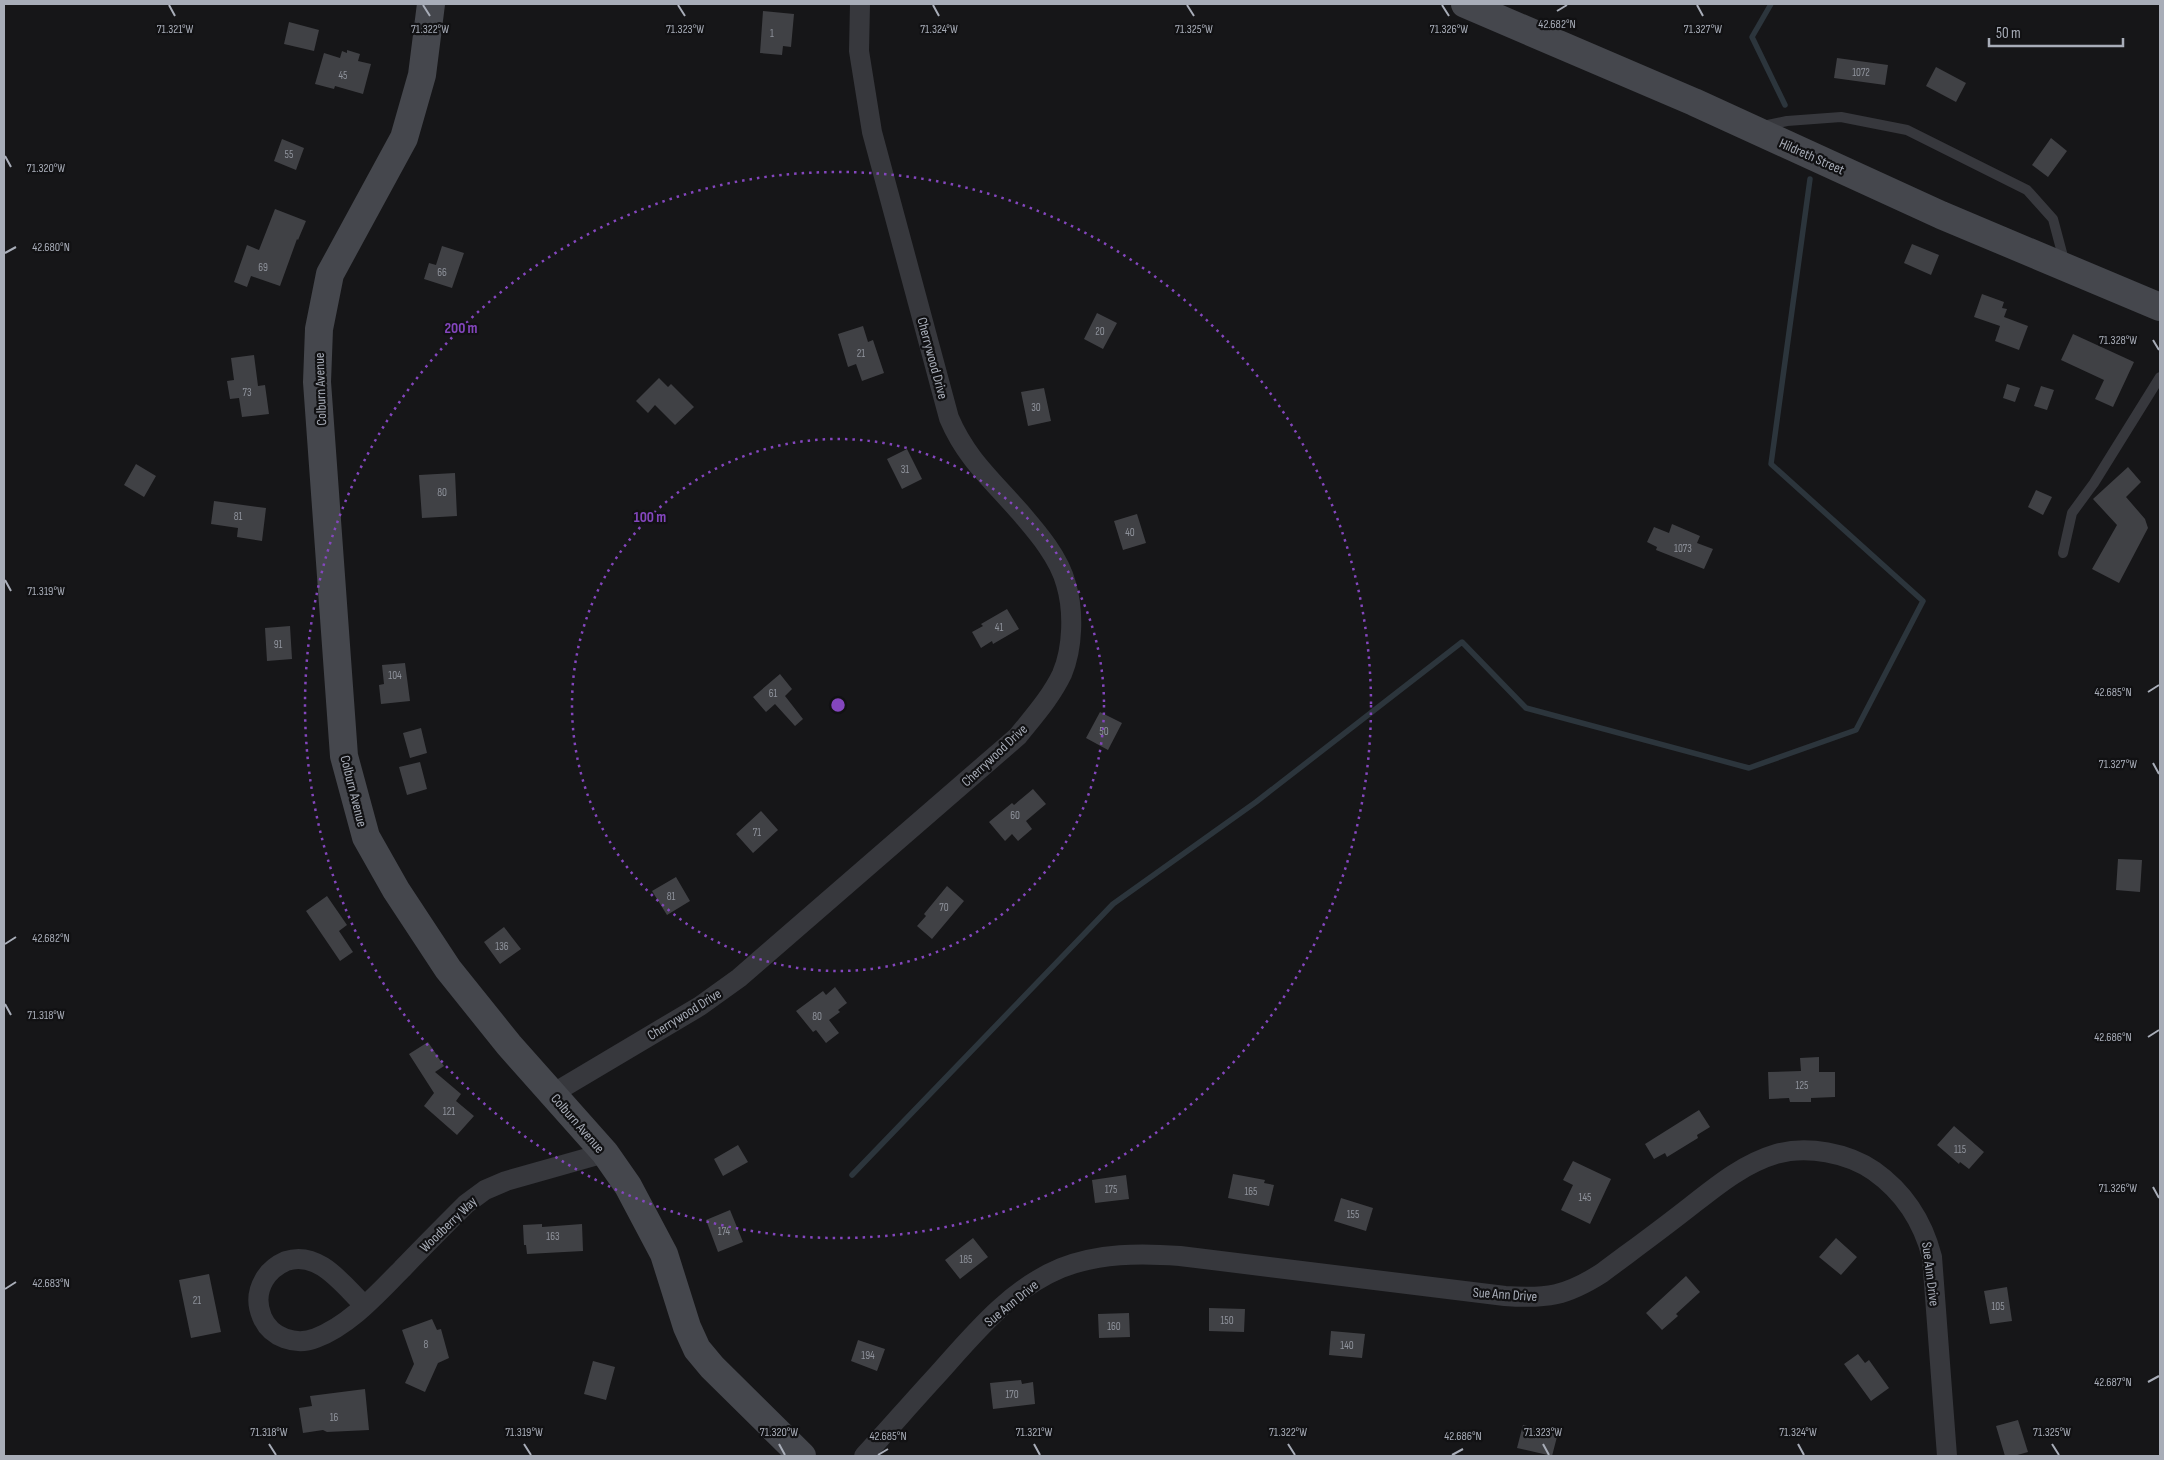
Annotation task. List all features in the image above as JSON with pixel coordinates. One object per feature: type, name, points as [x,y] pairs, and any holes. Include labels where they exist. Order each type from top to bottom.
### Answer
[{"type":"street","name":"Colburn Avenue","points":[[431,4],[422,75],[404,138],[330,274],[319,329],[317,382],[344,756],[366,837],[396,890],[448,970],[509,1045],[605,1153],[628,1186],[664,1254],[687,1327],[697,1349],[712,1367],[802,1456]]},
{"type":"street","name":"Cherrywood Drive","points":[[552,1094],[700,1006],[755,965],[1018,736],[1043,706],[1062,673],[1070,645],[1071,616],[1066,584],[1053,556],[1036,532],[972,459],[958,439],[949,418],[872,132],[859,51],[860,4]]},
{"type":"street","name":"Hildreth Street","points":[[1465,4],[1752,129],[1941,215],[2160,307]]},
{"type":"street","name":"Sue Ann Drive","points":[[864,1456],[984,1323],[1035,1282],[1061,1268],[1117,1254],[1150,1254],[1180,1256],[1505,1296],[1536,1298],[1561,1294],[1581,1287],[1602,1273],[1731,1176],[1777,1154],[1798,1150],[1844,1157],[1865,1165],[1898,1192],[1913,1211],[1926,1233],[1932,1257],[1947,1456]]},
{"type":"street","name":"Woodberry Way","points":[[364,1305],[323,1266],[313,1261],[302,1259],[291,1260],[274,1268],[267,1275],[259,1292],[260,1311],[263,1320],[276,1334],[294,1341],[316,1338],[327,1333],[364,1305],[466,1204],[485,1190],[528,1174],[605,1153]]},
{"type":"lane","points":[[1752,129],[1787,121],[1841,117],[1907,130],[2026,190],[2053,220],[2066,268]]},
{"type":"lane","points":[[2063,553],[2072,513],[2094,483],[2160,377]]},
{"type":"building","points":[[763,11],[794,14],[791,47],[783,46],[782,55],[760,53]]},
{"type":"building","points":[[289,22],[319,30],[314,51],[284,44]]},
{"type":"building","points":[[347,50],[360,54],[358,61],[371,64],[363,94],[335,86],[334,89],[315,84],[324,53],[340,58],[342,51],[347,53]]},
{"type":"building","points":[[1837,58],[1888,65],[1885,85],[1834,78]]},
{"type":"building","points":[[1936,67],[1966,83],[1956,102],[1926,86]]},
{"type":"building","points":[[2051,138],[2067,151],[2048,177],[2032,165]]},
{"type":"building","points":[[282,139],[304,148],[296,170],[274,161]]},
{"type":"building","points":[[275,209],[306,221],[297,239],[280,286],[251,276],[247,287],[234,282],[247,245],[259,250]]},
{"type":"building","points":[[1912,244],[1939,255],[1931,275],[1904,263]]},
{"type":"building","points":[[442,246],[464,253],[452,288],[424,279],[429,263],[436,265]]},
{"type":"building","points":[[1982,294],[2004,302],[2002,308],[2007,309],[2004,317],[2028,326],[2019,350],[1995,341],[2000,326],[1974,317]]},
{"type":"building","points":[[1097,313],[1117,323],[1103,349],[1084,339]]},
{"type":"building","points":[[863,326],[868,342],[873,340],[884,373],[862,381],[856,364],[848,367],[838,334]]},
{"type":"building","points":[[2073,334],[2134,362],[2113,407],[2095,399],[2104,380],[2061,360]]},
{"type":"building","points":[[254,355],[258,386],[265,385],[269,414],[242,417],[239,398],[230,399],[227,381],[234,380],[231,358]]},
{"type":"building","points":[[659,378],[668,387],[671,384],[694,407],[675,425],[655,405],[648,413],[636,401]]},
{"type":"building","points":[[2007,384],[2020,388],[2015,402],[2003,398]]},
{"type":"building","points":[[2041,386],[2054,390],[2047,410],[2034,406]]},
{"type":"building","points":[[1044,388],[1051,421],[1028,426],[1021,392]]},
{"type":"building","points":[[907,449],[922,479],[902,489],[887,459]]},
{"type":"building","points":[[136,464],[156,476],[144,497],[124,485]]},
{"type":"building","points":[[2128,467],[2141,482],[2126,497],[2145,519],[2148,528],[2119,583],[2092,569],[2117,525],[2093,499]]},
{"type":"building","points":[[455,473],[457,516],[422,518],[419,475]]},
{"type":"building","points":[[2036,490],[2052,497],[2043,515],[2028,507]]},
{"type":"building","points":[[214,501],[266,508],[262,541],[237,537],[238,528],[211,524]]},
{"type":"building","points":[[1137,514],[1146,543],[1123,550],[1114,521]]},
{"type":"building","points":[[1672,524],[1700,536],[1697,543],[1713,549],[1704,569],[1656,550],[1657,547],[1647,542],[1654,527],[1669,533]]},
{"type":"building","points":[[1007,609],[1019,629],[993,644],[992,641],[981,648],[972,632],[983,626],[981,624]]},
{"type":"building","points":[[290,626],[292,659],[267,661],[265,628]]},
{"type":"building","points":[[405,663],[410,701],[381,704],[379,685],[384,684],[382,665]]},
{"type":"building","points":[[780,674],[792,689],[785,696],[803,719],[795,726],[775,704],[766,712],[753,697]]},
{"type":"building","points":[[1100,712],[1122,723],[1108,750],[1086,738]]},
{"type":"building","points":[[421,728],[427,753],[410,758],[403,733]]},
{"type":"building","points":[[420,762],[427,789],[407,795],[399,767]]},
{"type":"building","points":[[1033,789],[1046,804],[1026,821],[1032,829],[1018,841],[1012,834],[1005,841],[989,822]]},
{"type":"building","points":[[761,811],[778,830],[753,853],[736,834]]},
{"type":"building","points":[[2118,859],[2142,860],[2140,892],[2116,890]]},
{"type":"building","points":[[676,877],[690,901],[667,915],[652,891]]},
{"type":"building","points":[[947,886],[964,901],[932,939],[917,926],[926,916],[924,914]]},
{"type":"building","points":[[327,896],[347,925],[339,931],[353,952],[340,961],[306,911]]},
{"type":"building","points":[[504,927],[521,949],[500,964],[484,942]]},
{"type":"building","points":[[835,987],[847,1003],[838,1010],[840,1012],[829,1020],[839,1033],[826,1043],[816,1030],[813,1032],[796,1011],[823,991],[826,995]]},
{"type":"building","points":[[428,1042],[444,1066],[435,1072],[461,1094],[456,1101],[474,1116],[457,1135],[424,1106],[434,1093],[409,1054]]},
{"type":"building","points":[[1819,1057],[1819,1072],[1835,1072],[1835,1097],[1811,1098],[1811,1102],[1790,1102],[1789,1098],[1769,1099],[1768,1072],[1801,1071],[1800,1058]]},
{"type":"building","points":[[1699,1110],[1710,1127],[1697,1135],[1698,1138],[1667,1157],[1665,1153],[1654,1159],[1645,1144]]},
{"type":"building","points":[[1954,1126],[1984,1152],[1969,1169],[1960,1162],[1959,1164],[1937,1145]]},
{"type":"building","points":[[738,1145],[748,1162],[723,1176],[714,1159]]},
{"type":"building","points":[[1573,1161],[1611,1179],[1590,1224],[1561,1210],[1573,1185],[1563,1180]]},
{"type":"building","points":[[1233,1174],[1265,1180],[1264,1183],[1274,1185],[1269,1206],[1228,1198]]},
{"type":"building","points":[[1126,1175],[1129,1199],[1095,1203],[1092,1180]]},
{"type":"building","points":[[1341,1198],[1373,1208],[1366,1231],[1334,1221]]},
{"type":"building","points":[[730,1210],[743,1242],[718,1252],[706,1220]]},
{"type":"building","points":[[542,1224],[542,1227],[582,1224],[583,1251],[527,1254],[526,1245],[524,1245],[523,1225]]},
{"type":"building","points":[[973,1238],[988,1257],[960,1279],[945,1260]]},
{"type":"building","points":[[1836,1238],[1857,1257],[1841,1275],[1819,1257]]},
{"type":"building","points":[[209,1274],[221,1332],[191,1338],[179,1280]]},
{"type":"building","points":[[1686,1276],[1700,1292],[1662,1330],[1646,1313]]},
{"type":"building","points":[[2007,1287],[2012,1321],[1990,1324],[1984,1291]]},
{"type":"building","points":[[1209,1308],[1245,1309],[1244,1332],[1209,1331]]},
{"type":"building","points":[[1129,1313],[1130,1337],[1099,1338],[1098,1314]]},
{"type":"building","points":[[432,1319],[437,1330],[441,1329],[449,1358],[438,1363],[425,1392],[405,1383],[414,1364],[402,1330]]},
{"type":"building","points":[[1331,1331],[1365,1334],[1362,1358],[1329,1355]]},
{"type":"building","points":[[858,1340],[885,1349],[877,1371],[851,1361]]},
{"type":"building","points":[[1858,1354],[1865,1363],[1869,1360],[1889,1388],[1871,1401],[1844,1364]]},
{"type":"building","points":[[593,1361],[615,1367],[606,1400],[584,1394]]},
{"type":"building","points":[[1021,1380],[1022,1384],[1033,1382],[1035,1404],[993,1409],[990,1383]]},
{"type":"building","points":[[365,1389],[369,1430],[327,1432],[323,1430],[303,1433],[299,1408],[312,1406],[310,1396]]},
{"type":"building","points":[[2018,1420],[2028,1452],[2014,1456],[2005,1456],[1996,1426]]},
{"type":"building","points":[[1523,1425],[1558,1433],[1552,1456],[1517,1448]]},
{"type":"waterway","points":[[1771,4],[1752,37],[1785,105]]},
{"type":"waterway","points":[[852,1175],[1113,904],[1256,802],[1462,642],[1526,708],[1749,768],[1856,730],[1923,601],[1771,464],[1810,179]]}]
